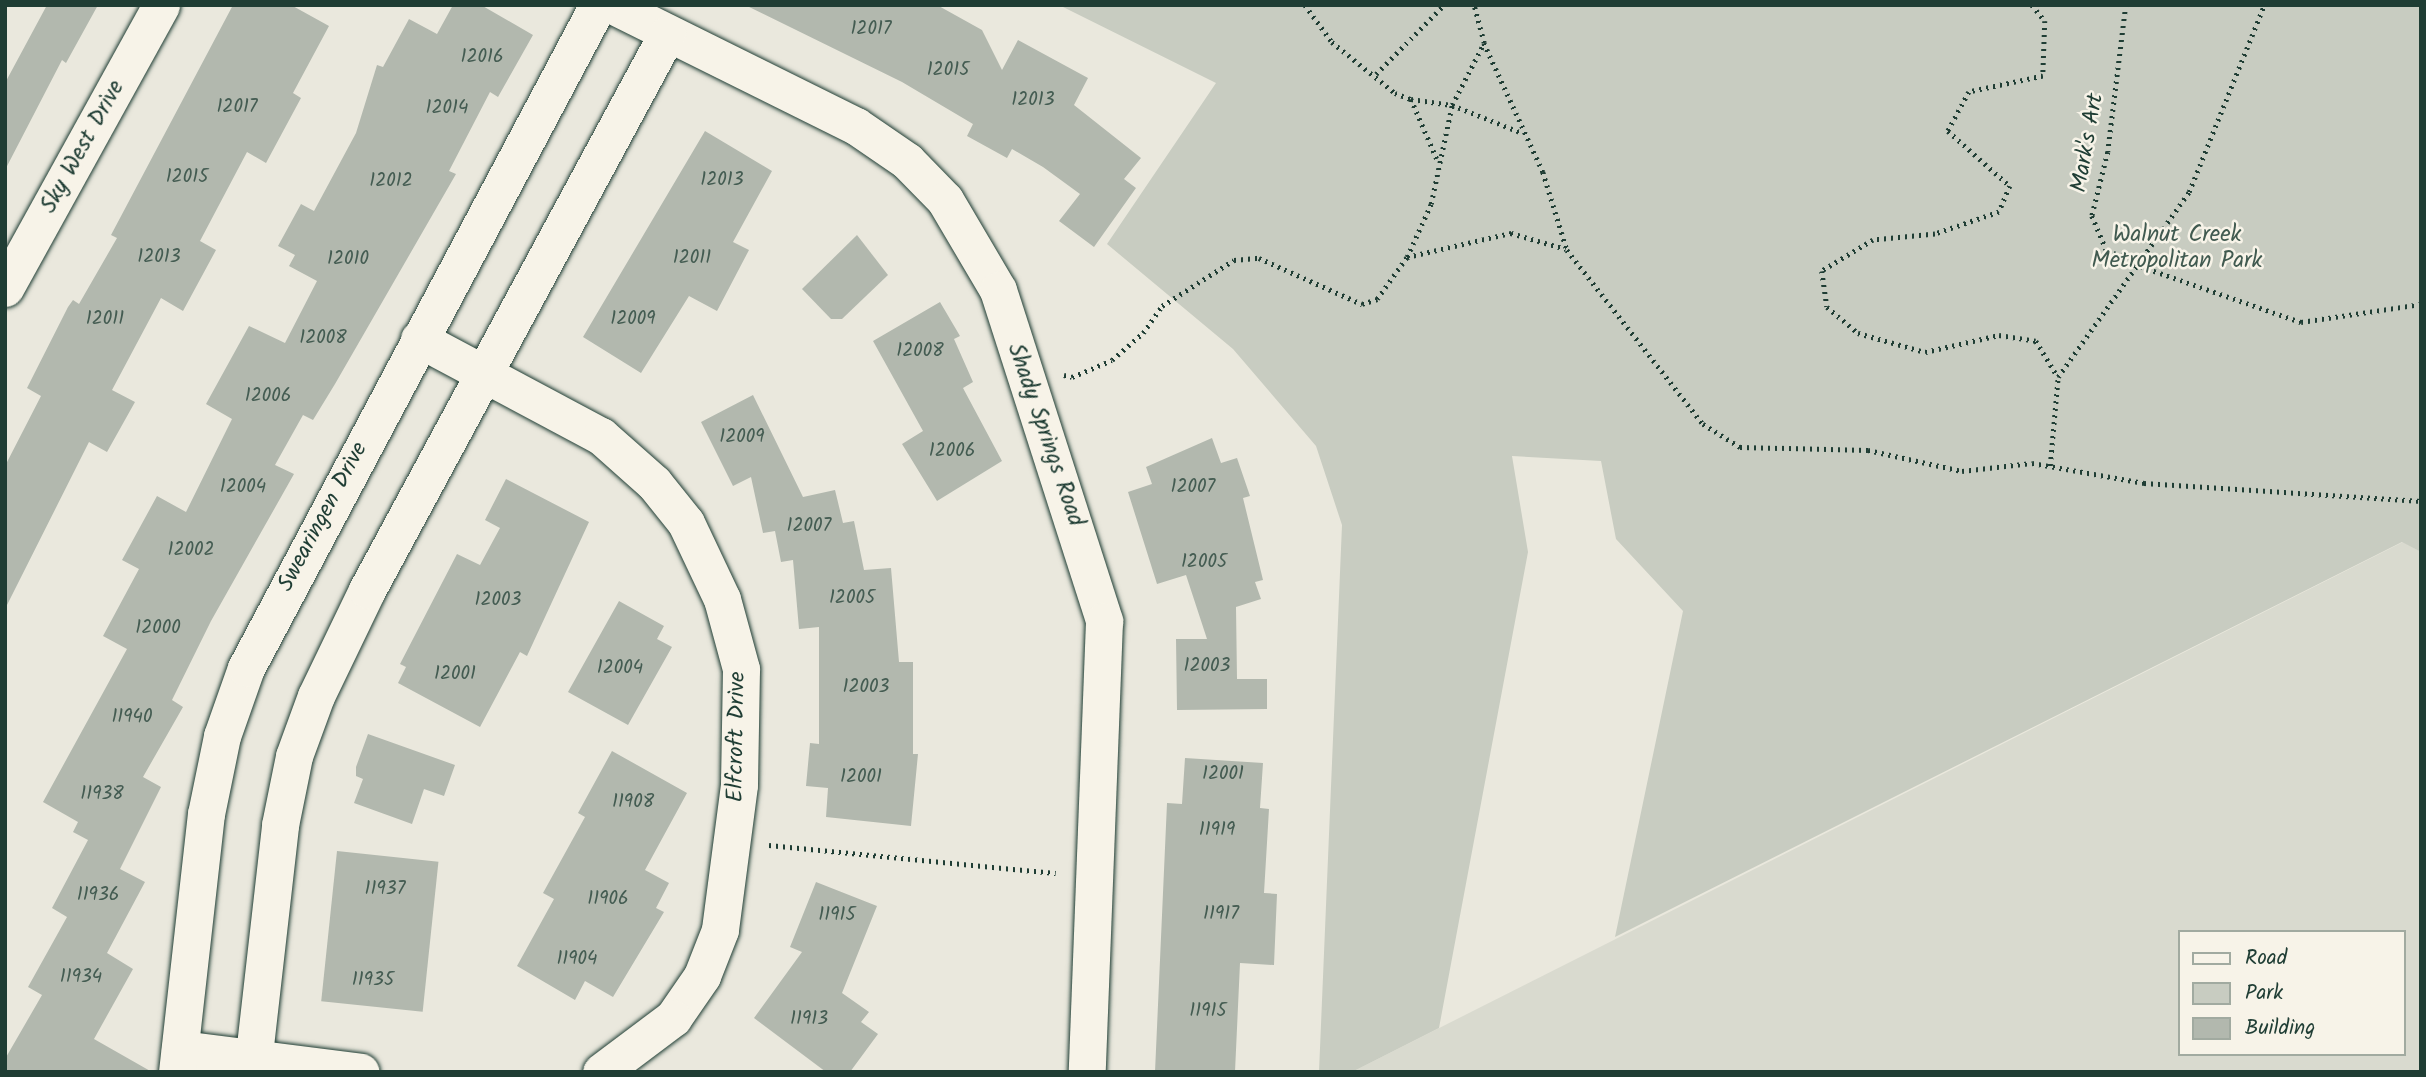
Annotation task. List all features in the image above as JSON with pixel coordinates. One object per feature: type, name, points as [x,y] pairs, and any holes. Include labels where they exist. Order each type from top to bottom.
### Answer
[{"type":"street","name":"Sky West Drive","points":[[5,288],[161,5]]},
{"type":"street","name":"Swearingen Drive","points":[[178,1060],[206,814],[222,736],[246,668],[301,556],[598,5]]},
{"type":"street","name":"Shady Springs Road","points":[[612,5],[856,126],[907,161],[945,200],[981,253],[1020,361],[1104,621],[1087,1072]]},
{"type":"street","points":[[253,1064],[281,825],[294,756],[316,696],[367,590],[667,34]]},
{"type":"street","name":"Elfcroft Drive","points":[[419,339],[601,436],[654,483],[686,523],[722,599],[741,669],[739,785],[720,930],[702,976],[673,1018],[601,1072]]},
{"type":"street","points":[[178,1060],[360,1072]]},
{"type":"path","points":[[1305,5],[1332,42],[1376,74],[1395,93],[1411,99],[1452,105],[1521,133]]},
{"type":"path","points":[[1376,74],[1444,5]]},
{"type":"path","points":[[1474,5],[1484,43],[1521,133],[1543,172],[1567,250],[1703,424],[1740,447],[1868,450],[1962,471],[2032,463],[2144,483],[2421,501]]},
{"type":"path","points":[[2032,5],[2045,21],[2043,76],[1969,92],[1948,131],[2010,186],[1999,212],[1935,234],[1872,240],[1822,271],[1827,307],[1858,333],[1925,352],[1999,335],[2036,341],[2058,377],[2050,466]]},
{"type":"path","name":"Mark's Art","points":[[2126,5],[2108,152],[2092,215],[2107,252],[2139,258]]},
{"type":"path","points":[[2058,377],[2075,360],[2134,264],[2189,192],[2264,5]]},
{"type":"path","points":[[1020,361],[1072,377],[1112,360],[1143,333],[1162,306],[1234,260],[1259,258],[1362,304],[1377,299],[1407,257],[1431,204],[1438,160],[1452,105],[1484,43]]},
{"type":"path","points":[[1411,99],[1438,160]]},
{"type":"path","points":[[1407,257],[1511,233],[1567,250]]},
{"type":"path","points":[[2134,264],[2301,323],[2421,304]]},
{"type":"path","points":[[761,845],[1070,875]]},
{"type":"shaded area","points":[[2403,542],[2421,552],[2421,1072],[1352,1072]]},
{"type":"green space","name":"Walnut Creek Metropolitan Park","points":[[1059,5],[2421,5],[2421,552],[2402,542],[1615,937],[1683,611],[1616,539],[1601,461],[1512,456],[1528,552],[1439,1028],[1352,1072],[1319,1072],[1342,525],[1316,446],[1233,349],[1107,244],[1216,83]]},
{"type":"building","points":[[47,5],[98,5],[66,63],[62,60],[5,170],[5,83]]},
{"type":"building","points":[[233,5],[291,5],[329,26],[293,93],[301,98],[266,163],[247,152],[200,241],[216,250],[183,311],[161,298],[112,390],[135,402],[107,452],[89,442],[5,609],[5,466],[41,396],[27,388],[68,307],[73,300],[79,304],[117,238],[111,235]]},
{"type":"building","points":[[453,5],[481,5],[533,35],[498,97],[490,92],[449,171],[456,174],[335,384],[313,420],[303,415],[275,465],[294,474],[211,621],[172,700],[183,707],[143,777],[161,787],[120,869],[145,882],[107,953],[133,969],[94,1039],[152,1072],[5,1072],[5,1059],[42,995],[28,987],[67,917],[52,908],[88,840],[73,832],[78,822],[43,802],[127,649],[103,636],[139,569],[122,560],[157,496],[186,512],[232,419],[206,404],[249,326],[285,343],[317,281],[289,266],[295,255],[278,246],[301,204],[314,211],[356,133],[377,65],[383,67],[409,19],[437,34]]},
{"type":"building","points":[[745,5],[937,5],[982,30],[1002,70],[1018,40],[1088,78],[1074,105],[1141,158],[1124,179],[1136,188],[1094,247],[1059,221],[1080,194],[1043,167],[1012,149],[1007,158],[967,136],[973,124],[902,82]]},
{"type":"building","points":[[705,131],[772,171],[733,242],[749,250],[717,311],[689,296],[641,373],[583,337]]},
{"type":"building","points":[[857,235],[888,275],[842,319],[831,319],[802,289]]},
{"type":"building","points":[[940,302],[960,336],[954,339],[973,382],[963,388],[1002,461],[937,501],[902,444],[923,431],[873,341]]},
{"type":"building","points":[[753,395],[803,497],[835,490],[843,523],[854,521],[864,570],[891,568],[899,662],[913,662],[913,754],[918,754],[911,826],[826,817],[828,788],[806,786],[810,743],[819,744],[819,627],[799,629],[793,560],[781,562],[775,531],[763,533],[751,477],[733,486],[701,422]]},
{"type":"building","points":[[1212,438],[1221,463],[1237,458],[1250,496],[1243,498],[1263,580],[1255,582],[1261,599],[1236,607],[1237,679],[1267,679],[1267,709],[1177,710],[1176,639],[1207,639],[1186,575],[1157,584],[1128,492],[1152,484],[1146,467]]},
{"type":"building","points":[[506,479],[589,522],[527,656],[520,652],[480,727],[398,683],[406,667],[400,664],[457,554],[480,565],[500,528],[485,520]]},
{"type":"building","points":[[619,601],[664,626],[657,639],[672,647],[628,725],[568,692]]},
{"type":"building","points":[[368,734],[455,765],[444,796],[424,789],[412,824],[354,803],[363,779],[356,776],[356,767]]},
{"type":"building","points":[[612,751],[687,793],[645,870],[669,883],[656,908],[664,912],[613,997],[585,981],[575,1000],[517,966],[554,899],[543,893],[585,817],[578,813]]},
{"type":"building","points":[[1185,758],[1263,763],[1260,808],[1269,809],[1264,893],[1277,894],[1274,965],[1240,963],[1235,1072],[1155,1072],[1167,803],[1182,804]]},
{"type":"building","points":[[337,851],[438,862],[423,1012],[321,1001]]},
{"type":"building","points":[[816,882],[877,906],[842,993],[869,1012],[861,1022],[878,1034],[850,1072],[826,1072],[754,1018],[802,952],[790,947]]}]
